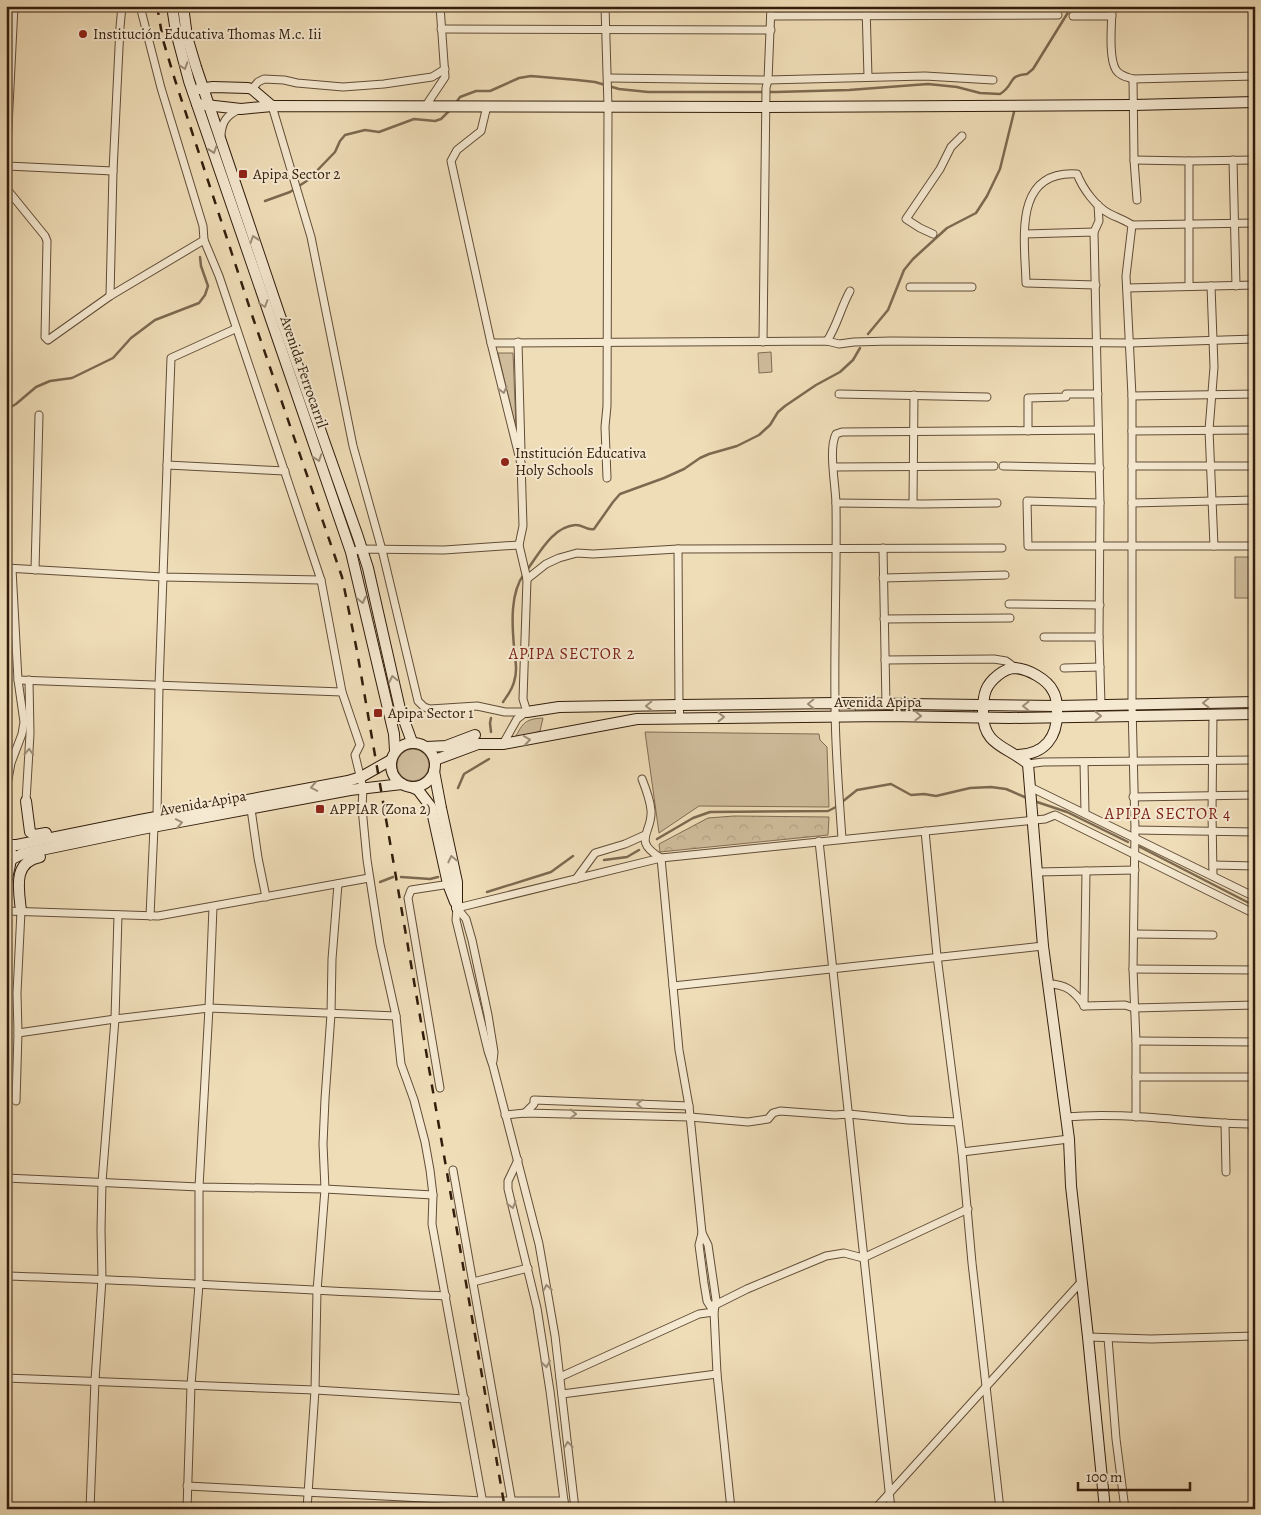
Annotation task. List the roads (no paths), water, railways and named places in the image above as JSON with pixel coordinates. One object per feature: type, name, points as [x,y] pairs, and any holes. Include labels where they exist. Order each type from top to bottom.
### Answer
[{"type":"street","points":[[14,6],[7,167],[113,171]]},
{"type":"street","points":[[110,296],[113,171],[122,6]]},
{"type":"street","points":[[140,6],[161,88],[203,226],[204,240],[219,276],[235,329],[321,580],[342,692],[360,745],[356,755],[362,777],[362,808],[369,878],[380,944],[396,1016],[401,1064],[414,1100],[425,1142],[434,1195],[432,1224],[484,1509]]},
{"type":"street","name":"Avenida Ferrocarril","points":[[172,6],[182,58],[192,91],[351,552],[394,734],[393,756]]},
{"type":"street","name":"Avenida Ferrocarril","points":[[183,6],[187,37],[368,568],[400,708],[412,742]]},
{"type":"street","points":[[425,108],[445,76],[440,6]]},
{"type":"street","points":[[605,6],[608,78],[605,427],[607,478]]},
{"type":"street","points":[[763,342],[766,88],[768,80],[771,6]]},
{"type":"street","points":[[866,6],[868,76]]},
{"type":"street","points":[[1112,6],[1111,37],[1115,69],[1120,75],[1133,79],[1255,76]]},
{"type":"street","points":[[771,16],[1058,14]]},
{"type":"street","points":[[1073,16],[1112,16]]},
{"type":"street","points":[[441,29],[607,28],[771,30]]},
{"type":"street","points":[[252,89],[258,82],[264,80],[343,87],[384,84],[432,77],[445,69]]},
{"type":"street","points":[[608,78],[768,80],[925,76],[993,80]]},
{"type":"street","points":[[1133,79],[1134,160],[1137,200]]},
{"type":"street","points":[[192,91],[213,87],[252,89],[272,106],[311,237],[353,446],[382,550]]},
{"type":"street","points":[[197,104],[241,109],[272,106],[425,108],[487,106],[766,107],[1133,105],[1255,102]]},
{"type":"street","points":[[487,106],[481,131],[457,150],[451,161],[491,343],[521,464]]},
{"type":"street","points":[[221,140],[223,122],[229,115],[241,109]]},
{"type":"street","points":[[933,234],[906,219],[940,169],[951,147],[962,136]]},
{"type":"street","points":[[1134,160],[1255,160]]},
{"type":"street","points":[[1233,160],[1236,286]]},
{"type":"street","points":[[1189,161],[1189,286]]},
{"type":"street","points":[[1096,285],[1026,283],[1026,216],[1035,189],[1046,180],[1059,175],[1077,174],[1081,184],[1098,205],[1109,214],[1132,225],[1255,223]]},
{"type":"street","points":[[6,188],[46,236],[46,339],[110,296],[204,240]]},
{"type":"street","points":[[1098,205],[1099,221],[1094,232],[1100,468],[1099,636],[1101,705]]},
{"type":"street","points":[[1132,225],[1126,276],[1132,396],[1132,704],[1135,830],[1133,969],[1136,1041],[1136,1117]]},
{"type":"street","points":[[1025,234],[1094,232]]},
{"type":"street","points":[[1127,288],[1255,285]]},
{"type":"street","points":[[1211,286],[1213,340],[1209,430],[1214,546]]},
{"type":"street","points":[[910,287],[972,287]]},
{"type":"street","points":[[827,341],[850,291]]},
{"type":"street","points":[[150,916],[171,358],[235,329]]},
{"type":"street","points":[[491,343],[827,341],[839,344],[891,341],[1130,343],[1255,339]]},
{"type":"street","points":[[503,744],[518,719],[527,712],[523,699],[527,579],[519,546],[523,526],[518,342]]},
{"type":"street","points":[[839,394],[987,397]]},
{"type":"street","points":[[1028,431],[1028,398],[1066,397],[1066,394],[1098,394]]},
{"type":"street","points":[[1132,396],[1255,394]]},
{"type":"street","points":[[913,503],[914,395]]},
{"type":"street","points":[[35,570],[40,415]]},
{"type":"street","points":[[842,839],[836,762],[835,716],[836,503],[833,450],[836,434],[842,432],[1098,430]]},
{"type":"street","points":[[1132,431],[1255,430]]},
{"type":"street","points":[[167,465],[285,471]]},
{"type":"street","points":[[834,467],[994,466]]},
{"type":"street","points":[[1003,466],[1100,468]]},
{"type":"street","points":[[1132,466],[1255,466]]},
{"type":"street","points":[[1132,503],[1255,500]]},
{"type":"street","points":[[1100,503],[1028,501],[1028,546],[1255,546]]},
{"type":"street","points":[[836,503],[997,503]]},
{"type":"street","points":[[351,552],[362,550],[444,550],[519,546]]},
{"type":"street","points":[[527,579],[546,564],[577,553],[836,548],[1002,548]]},
{"type":"street","points":[[883,548],[886,705]]},
{"type":"street","name":"Avenida Apipa","points":[[382,550],[418,701],[424,707],[430,709],[478,706],[505,712],[527,712],[558,707],[835,703],[983,705],[1133,715],[1255,714]]},
{"type":"street","points":[[678,550],[680,718]]},
{"type":"street","points":[[6,791],[11,763],[22,734],[23,716],[18,680],[9,569],[163,576],[321,580]]},
{"type":"street","points":[[883,578],[1005,575]]},
{"type":"street","points":[[1009,604],[1100,605]]},
{"type":"street","points":[[884,620],[1010,618]]},
{"type":"street","points":[[1044,637],[1099,636]]},
{"type":"street","points":[[885,660],[1006,661],[1016,668],[1042,678],[1053,691],[1057,711],[1052,737],[1044,747],[1036,752],[1018,756]]},
{"type":"street","points":[[1064,668],[1100,667]]},
{"type":"street","points":[[1016,668],[1002,672],[986,690],[983,705],[984,730],[994,742],[1028,764],[1043,762],[1255,760]]},
{"type":"street","points":[[18,680],[342,692]]},
{"type":"street","points":[[16,1101],[17,993],[21,911],[20,871],[24,863],[29,859],[107,842],[134,826],[124,818],[35,835],[29,829],[26,801],[30,734],[29,680]]},
{"type":"street","name":"Avenida Apipa","points":[[427,747],[446,746],[477,740],[503,744],[637,718],[887,716],[983,718],[1101,705],[1255,702]]},
{"type":"street","points":[[1213,714],[1213,876]]},
{"type":"street","name":"Avenida Apipa","points":[[434,766],[477,740]]},
{"type":"street","points":[[453,883],[431,807],[418,790],[407,786],[392,774],[393,756],[402,745],[412,742],[417,743],[427,747],[433,756],[457,908],[456,920],[488,1051],[518,1159],[544,1270],[560,1377],[575,1509]]},
{"type":"street","name":"Avenida Apipa","points":[[7,841],[17,845],[134,826],[362,777],[393,756]]},
{"type":"street","points":[[1084,762],[1085,813]]},
{"type":"street","points":[[1028,764],[1043,946],[1069,1138],[1070,1186],[1082,1281],[1105,1509]]},
{"type":"street","points":[[407,786],[426,783],[434,766]]},
{"type":"street","points":[[642,779],[651,810],[645,840],[648,848],[661,858],[679,1050],[689,1106],[702,1233],[699,1245],[707,1301],[715,1308],[717,1374],[731,1509]]},
{"type":"street","name":"Avenida Apipa","points":[[155,822],[251,809],[363,788],[407,786]]},
{"type":"street","points":[[1030,787],[1255,897]]},
{"type":"street","points":[[1133,797],[1255,795]]},
{"type":"street","points":[[251,809],[266,898]]},
{"type":"street","points":[[457,908],[661,858],[1045,819],[1055,814],[1255,914]]},
{"type":"street","name":"Avenida Apipa","points":[[9,865],[22,854],[134,826]]},
{"type":"street","points":[[1135,830],[1255,832]]},
{"type":"street","points":[[925,831],[937,956],[962,1152],[972,1263],[1000,1509]]},
{"type":"street","points":[[576,879],[596,853],[625,844],[645,835]]},
{"type":"street","points":[[6,883],[9,865],[7,841]]},
{"type":"street","points":[[818,842],[891,1509]]},
{"type":"street","points":[[1213,865],[1255,866]]},
{"type":"street","points":[[1037,872],[1134,870]]},
{"type":"street","points":[[1084,1006],[1086,871]]},
{"type":"street","points":[[6,911],[150,916],[266,898],[369,878]]},
{"type":"street","points":[[440,1088],[408,898],[411,890],[453,883]]},
{"type":"street","points":[[307,1509],[314,1390],[317,1291],[325,1189],[323,1144],[331,1014],[332,959],[338,884]]},
{"type":"street","points":[[187,1509],[190,1385],[199,1284],[199,1187],[210,1008],[212,907]]},
{"type":"street","points":[[90,1509],[95,1380],[102,1279],[102,1182],[115,1019],[118,915]]},
{"type":"street","points":[[1134,934],[1212,934]]},
{"type":"street","points":[[673,986],[1043,946]]},
{"type":"street","points":[[1133,969],[1255,970]]},
{"type":"street","points":[[1048,984],[1065,986],[1073,991],[1084,1006]]},
{"type":"street","points":[[1084,1006],[1125,1005],[1134,1008],[1255,1005]]},
{"type":"street","points":[[18,1033],[210,1008],[396,1016]]},
{"type":"street","points":[[1136,1041],[1255,1042]]},
{"type":"street","points":[[1136,1077],[1255,1077]]},
{"type":"street","points":[[525,1113],[534,1104],[534,1100],[689,1106]]},
{"type":"street","points":[[505,1115],[525,1113],[690,1117],[748,1122],[768,1119],[773,1113],[780,1111],[958,1122]]},
{"type":"street","points":[[1066,1117],[1087,1115],[1254,1124],[1255,1189]]},
{"type":"street","points":[[1225,1123],[1226,1172]]},
{"type":"street","points":[[962,1152],[1069,1138]]},
{"type":"street","points":[[187,1486],[483,1501],[505,1500],[513,1505],[564,1505],[550,1391],[537,1308],[508,1189],[508,1181],[518,1159]]},
{"type":"street","points":[[453,1170],[513,1505]]},
{"type":"street","points":[[6,1178],[199,1187],[325,1189],[434,1195]]},
{"type":"street","points":[[560,1377],[715,1308],[755,1286],[826,1256],[844,1253],[863,1258],[968,1209]]},
{"type":"street","points":[[473,1282],[528,1268]]},
{"type":"street","points":[[6,1276],[446,1296]]},
{"type":"street","points":[[875,1509],[1082,1281]]},
{"type":"street","points":[[1088,1337],[1151,1339],[1255,1336]]},
{"type":"street","points":[[1108,1338],[1116,1439],[1125,1509]]},
{"type":"street","points":[[562,1394],[717,1374]]},
{"type":"street","points":[[6,1378],[314,1390],[465,1399]]},
{"type":"waterway","points":[[455,104],[460,97],[476,91],[490,91],[519,78],[531,76],[595,82],[619,89],[648,92],[849,90],[928,84],[957,87],[980,93],[1000,94],[1013,79],[1027,74],[1033,69],[1072,6]]},
{"type":"waterway","points":[[265,201],[290,192],[308,180],[335,152],[345,135],[365,130],[379,132],[414,119],[435,121],[441,119],[450,110]]},
{"type":"waterway","points":[[868,334],[888,310],[904,270],[913,259],[947,228],[976,213],[987,196],[1000,169],[1014,112]]},
{"type":"waterway","points":[[6,410],[36,387],[50,381],[72,378],[113,358],[131,338],[155,320],[199,303],[205,295],[208,286],[200,257]]},
{"type":"waterway","points":[[527,570],[547,542],[559,531],[575,525],[594,529],[620,494],[664,478],[684,469],[700,458],[737,446],[759,435],[770,425],[778,412],[785,406],[816,385],[840,372],[853,360],[860,348]]},
{"type":"waterway","points":[[503,702],[512,688],[515,678],[513,609],[516,590],[524,574]]},
{"type":"waterway","points":[[491,718],[491,732]]},
{"type":"waterway","points":[[458,788],[464,774],[489,759]]},
{"type":"waterway","points":[[842,802],[857,790],[891,784],[911,795],[924,794],[936,796],[970,788],[991,787],[1006,789],[1027,798]]},
{"type":"waterway","points":[[1034,801],[1067,812],[1128,842]]},
{"type":"waterway","points":[[657,839],[693,818],[710,812],[828,811],[838,806]]},
{"type":"waterway","points":[[1140,847],[1255,906]]},
{"type":"waterway","points":[[604,860],[627,857],[639,850]]},
{"type":"waterway","points":[[487,892],[551,872],[573,856]]},
{"type":"waterway","points":[[380,882],[393,877]]},
{"type":"waterway","points":[[401,877],[430,879],[438,877]]},
{"type":"railway","points":[[157,6],[163,40],[175,80],[253,318],[342,577],[357,651],[505,1509]]},
{"type":"place","name":"Institución Educativa Thomas M.c. Iii","points":[[83,34]]},
{"type":"place","name":"Apipa Sector 2","points":[[243,174]]},
{"type":"place","name":"Institución Educativa Holy Schools","points":[[505,462]]},
{"type":"place","name":"Apipa Sector 1","points":[[378,713]]},
{"type":"place","name":"APPIAR (Zona 2)","points":[[320,809]]},
{"type":"district","name":"APIPA SECTOR 2","points":[[572,653]]},
{"type":"district","name":"APIPA SECTOR 4","points":[[1168,813]]}]
